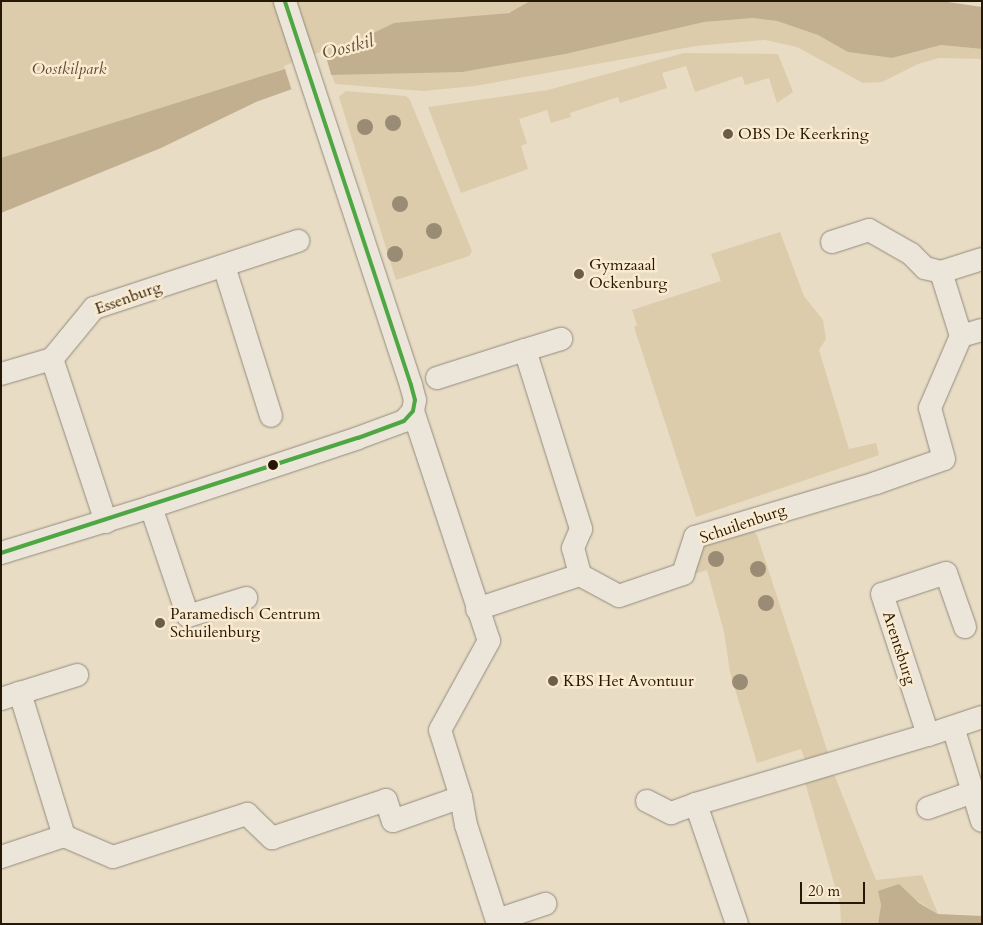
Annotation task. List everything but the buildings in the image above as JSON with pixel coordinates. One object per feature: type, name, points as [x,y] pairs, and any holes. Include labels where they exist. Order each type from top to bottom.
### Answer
[{"type":"street","points":[[285,1],[411,385],[415,400],[413,411],[489,641],[440,730],[462,797],[466,824],[497,922],[545,904]]},
{"type":"street","points":[[832,242],[869,230],[911,254],[925,268],[941,272],[982,259]]},
{"type":"street","name":"Essenburg","points":[[52,359],[94,308],[298,241]]},
{"type":"street","points":[[224,266],[271,416]]},
{"type":"street","points":[[941,272],[972,333]]},
{"type":"street","name":"Schuilenburg","points":[[580,575],[619,596],[683,574],[695,537],[876,483],[944,459],[930,408],[972,333]]},
{"type":"street","points":[[437,378],[561,339]]},
{"type":"street","points":[[477,609],[580,575],[573,548],[581,529],[525,350]]},
{"type":"street","points":[[1,374],[52,359],[106,522]]},
{"type":"street","points":[[1,553],[151,508],[404,422],[413,411]]},
{"type":"street","points":[[151,508],[188,616],[246,598]]},
{"type":"street","name":"Arentsburg","points":[[928,735],[882,594],[946,573],[964,627]]},
{"type":"street","points":[[64,836],[11,696],[77,675]]},
{"type":"street","points":[[647,801],[671,813],[982,717]]},
{"type":"street","points":[[953,727],[982,821]]},
{"type":"street","points":[[928,808],[973,792]]},
{"type":"street","points":[[1,857],[64,836],[113,857],[247,814],[272,838],[386,800],[393,820],[462,797]]},
{"type":"street","points":[[696,804],[736,924]]},
{"type":"green space","name":"Oostkilpark","points":[[1,1],[583,1],[369,34],[326,56],[323,51],[284,66],[285,68],[188,102],[1,160]]},
{"type":"green space","points":[[753,18],[777,21],[818,35],[849,52],[892,58],[941,45],[982,49],[982,59],[939,58],[918,64],[882,82],[863,83],[797,47],[765,40],[696,46],[475,86],[423,91],[335,84],[332,75],[388,73],[704,22]]},
{"type":"green space","points":[[684,53],[778,54],[793,92],[777,103],[769,78],[745,85],[742,76],[695,92],[686,66],[662,73],[667,88],[620,103],[618,97],[570,113],[571,117],[551,123],[547,110],[519,119],[527,143],[521,146],[528,169],[461,193],[428,107],[548,90]]},
{"type":"green space","points":[[346,91],[406,96],[410,100],[472,251],[469,256],[396,280],[339,97]]},
{"type":"green space","points":[[780,232],[804,296],[823,320],[826,339],[819,350],[849,449],[876,443],[879,455],[696,517],[634,327],[637,325],[632,310],[721,281],[711,254]]},
{"type":"green space","points":[[750,528],[757,535],[829,756],[806,763],[801,749],[757,763],[730,672],[724,632],[707,570],[685,577],[702,542]]},
{"type":"green space","points":[[834,774],[876,880],[922,875],[938,914],[911,897],[878,891],[881,905],[878,924],[841,924],[840,904],[805,782]]},
{"type":"water","name":"Oostkil","points":[[530,1],[941,1],[982,7],[982,49],[941,45],[892,58],[848,52],[818,35],[777,21],[753,18],[704,22],[565,54],[462,72],[331,75],[256,102],[161,148],[1,213],[1,158],[326,56],[394,23],[509,13]]},
{"type":"water","points":[[899,884],[919,903],[938,914],[982,916],[982,924],[878,924],[881,905],[878,891]]},
{"type":"pier","points":[[325,53],[332,78],[292,91],[284,66]]},
{"type":"transit line","points":[[1,553],[358,438],[404,421],[413,411],[415,400],[411,385],[285,1]]},
{"type":"place","name":"OBS De Keerkring","points":[[728,134]]},
{"type":"place","name":"Gymzaaal Ockenburg","points":[[579,274]]},
{"type":"place","name":"Paramedisch Centrum Schuilenburg","points":[[160,623]]},
{"type":"place","name":"KBS Het Avontuur","points":[[553,681]]}]
